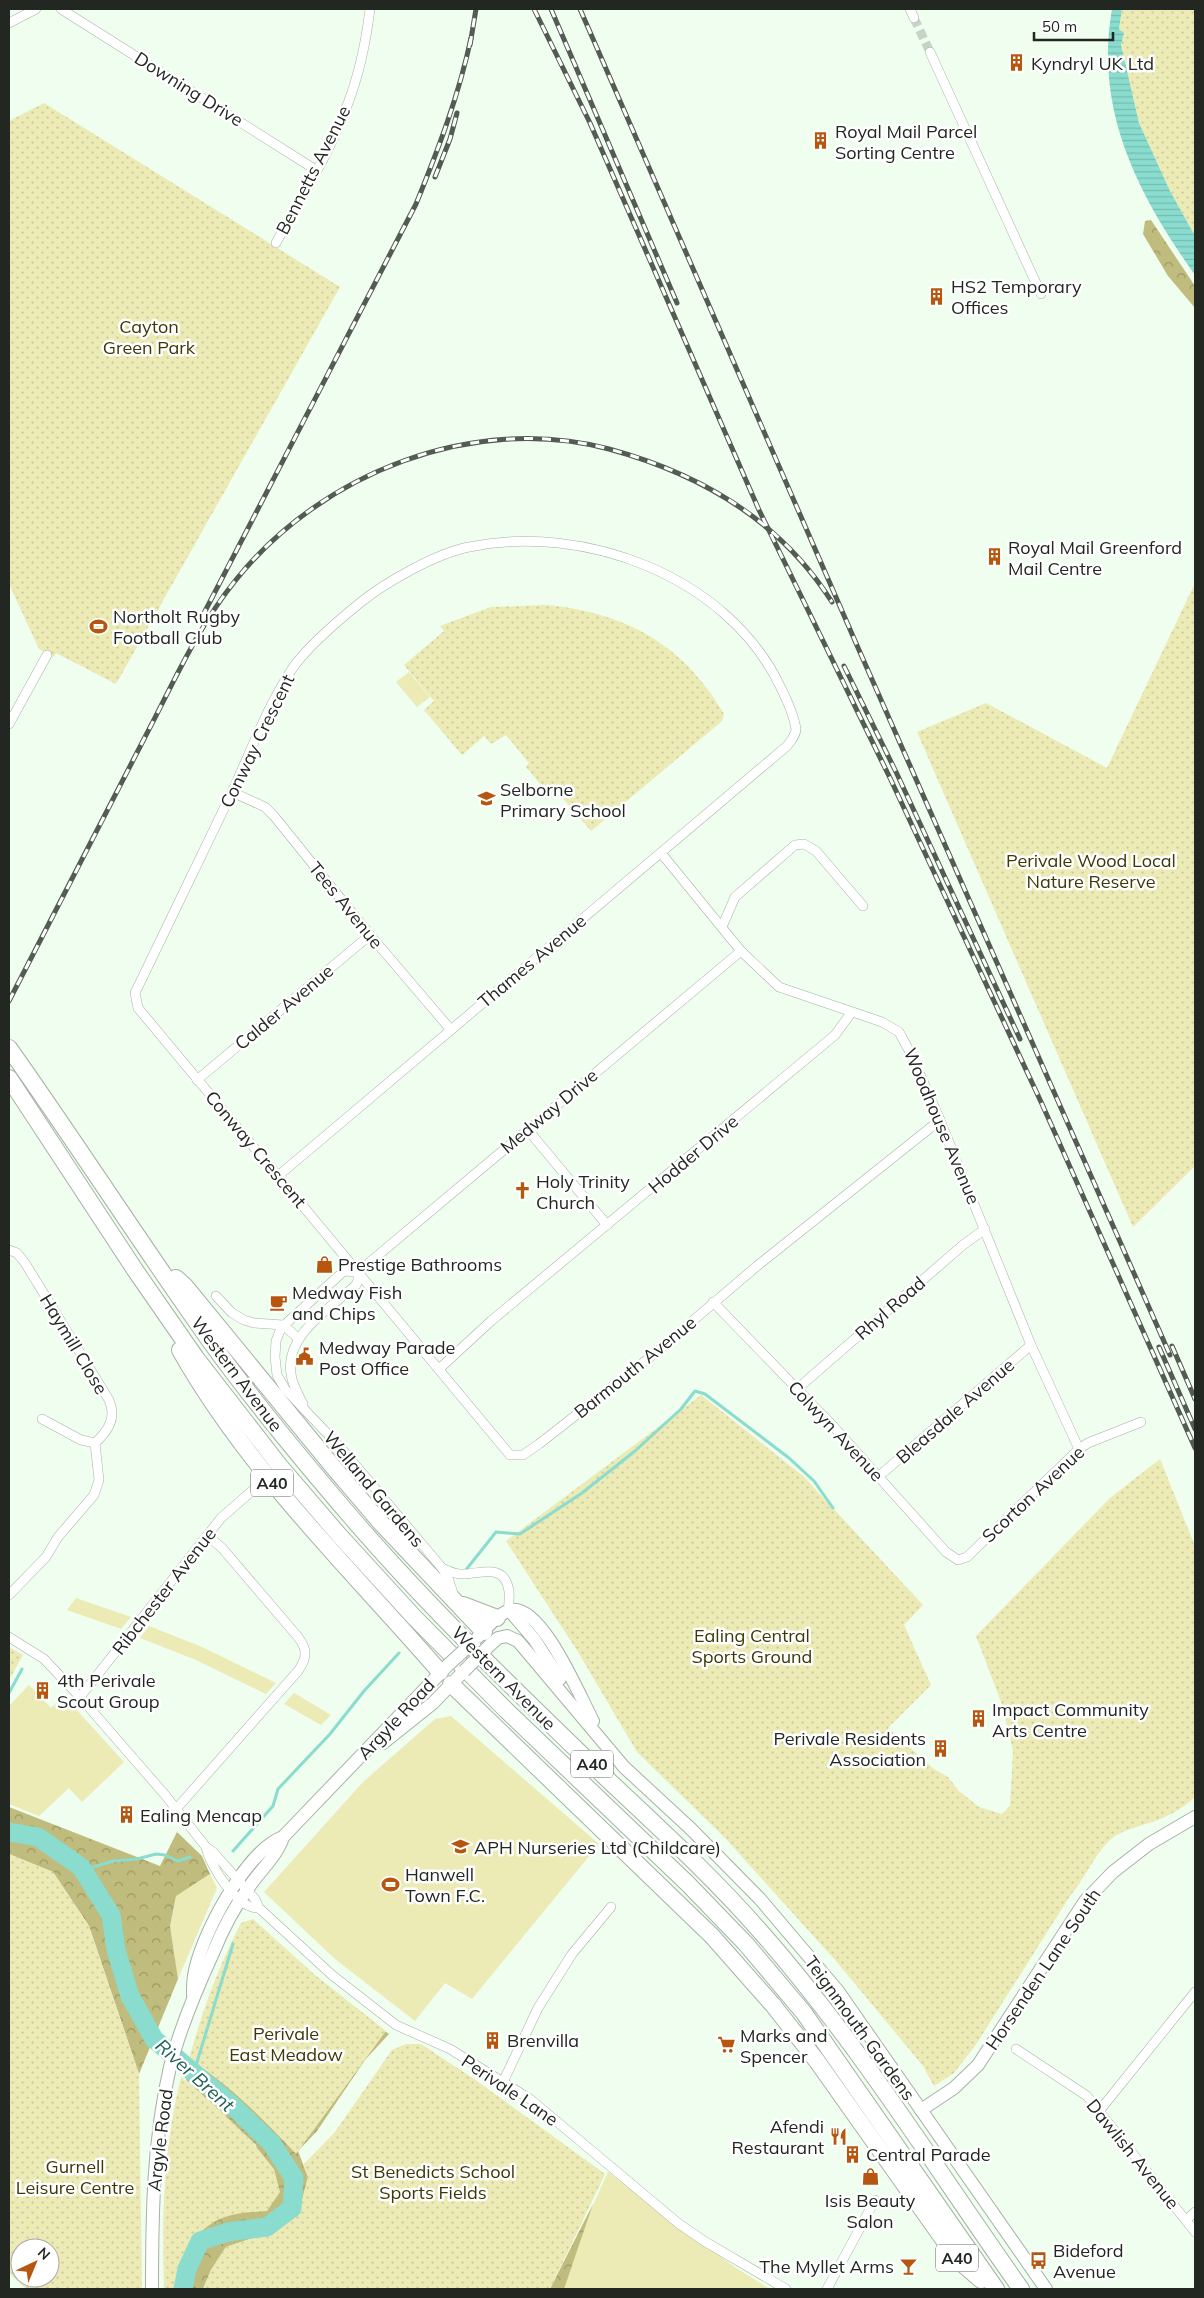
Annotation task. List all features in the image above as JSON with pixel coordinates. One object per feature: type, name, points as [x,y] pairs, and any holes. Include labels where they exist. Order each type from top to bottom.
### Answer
[{"type":"highway","name":"Western Avenue","points":[[9,1048],[213,1344],[296,1451],[354,1521],[428,1602],[521,1696],[703,1870],[759,1930],[820,2002],[876,2079],[1021,2289]]},
{"type":"highway","name":"Western Avenue","points":[[9,1078],[135,1270],[196,1358],[273,1457],[339,1535],[414,1618],[506,1710],[688,1884],[746,1944],[804,2013],[994,2289]]},
{"type":"highway","name":"A40","points":[[150,1255],[185,1286],[334,1468],[381,1522],[459,1603],[487,1638]]},
{"type":"highway","name":"A40","points":[[135,1270],[204,1393],[262,1471],[322,1542],[449,1675],[712,1936],[773,2005],[817,2061],[958,2260],[994,2289]]},
{"type":"highway","name":"A40","points":[[459,1603],[481,1614],[503,1614]]},
{"type":"main road","points":[[503,1614],[526,1612],[541,1626],[607,1745]]},
{"type":"main road","name":"Argyle Road","points":[[193,1996],[194,1976],[202,1949],[234,1886],[273,1841],[283,1837],[346,1773],[487,1638],[503,1614]]},
{"type":"main road","points":[[503,1614],[541,1649],[578,1712]]},
{"type":"main road","points":[[487,1638],[508,1636],[518,1641],[607,1745]]},
{"type":"main road","name":"Teignmouth Gardens","points":[[607,1745],[624,1767],[691,1829],[760,1899],[838,1991],[1046,2289]]},
{"type":"main road","name":"Horsenden Lane South","points":[[921,2110],[954,2088],[978,2065],[1085,1901],[1098,1885],[1150,1844],[1195,1817]]},
{"type":"main road","name":"Argyle Road","points":[[152,2289],[152,2191],[157,2137],[171,2065],[193,1996],[243,1896],[280,1847],[283,1837]]},
{"type":"street","points":[[9,23],[36,9]]},
{"type":"street","name":"Downing Drive","points":[[61,9],[316,170]]},
{"type":"street","name":"Bennetts Avenue","points":[[276,243],[316,170],[347,107],[363,55],[370,9]]},
{"type":"street","points":[[910,9],[914,18]]},
{"type":"street","points":[[930,52],[1041,294]]},
{"type":"street","name":"Conway Crescent","points":[[358,1272],[138,1008],[135,993],[264,722],[294,667],[331,629],[362,602],[413,570],[467,547],[497,543],[561,544],[594,549],[643,563],[691,588],[712,603],[741,631],[763,656],[785,696],[796,730],[787,746]]},
{"type":"street","points":[[9,724],[47,656]]},
{"type":"street","name":"Thames Avenue","points":[[278,1176],[787,746]]},
{"type":"street","name":"Tees Avenue","points":[[232,792],[265,807],[274,816],[370,935],[451,1030]]},
{"type":"street","points":[[722,927],[735,896],[795,845],[804,844],[816,851],[863,906]]},
{"type":"street","name":"Woodhouse Avenue","points":[[661,853],[741,951],[779,987],[882,1022],[899,1032],[911,1054],[940,1120],[1031,1345],[1079,1449]]},
{"type":"street","name":"Calder Avenue","points":[[198,1080],[370,935]]},
{"type":"street","name":"Medway Drive","points":[[358,1272],[741,951]]},
{"type":"street","name":"Hodder Drive","points":[[439,1369],[491,1320],[835,1035],[851,1013]]},
{"type":"street","name":"Barmouth Avenue","points":[[358,1272],[510,1455],[523,1455],[649,1358],[714,1302],[940,1120]]},
{"type":"street","points":[[528,1130],[607,1225]]},
{"type":"street","name":"Rhyl Road","points":[[797,1389],[956,1251],[985,1229]]},
{"type":"street","name":"Haymill Close","points":[[9,1250],[17,1253],[25,1263],[109,1400],[113,1414],[111,1423],[105,1434],[94,1443]]},
{"type":"street","points":[[344,1271],[358,1272],[356,1285],[298,1338],[292,1351],[290,1365],[292,1380],[306,1410],[285,1389],[277,1375],[276,1341],[283,1325],[344,1271]]},
{"type":"street","points":[[216,1296],[232,1313],[244,1320],[254,1323],[283,1325],[298,1338]]},
{"type":"street","name":"Colwyn Avenue","points":[[714,1302],[797,1389],[946,1552],[958,1560]]},
{"type":"street","name":"Bleasdale Avenue","points":[[878,1477],[1031,1345]]},
{"type":"street","name":"Welland Gardens","points":[[306,1410],[442,1568],[459,1603]]},
{"type":"street","points":[[9,1595],[46,1557],[58,1537],[94,1495],[99,1474],[94,1443],[82,1440],[42,1419]]},
{"type":"street","name":"Scorton Avenue","points":[[958,1560],[967,1557],[1079,1449],[1088,1443],[1141,1422]]},
{"type":"street","name":"Ribchester Avenue","points":[[80,1697],[221,1518],[252,1490]]},
{"type":"street","points":[[177,1808],[298,1671],[306,1656],[306,1650],[298,1637],[222,1548],[208,1536]]},
{"type":"street","points":[[442,1568],[462,1574],[483,1571],[498,1573],[508,1585],[510,1593],[503,1614]]},
{"type":"street","points":[[9,1637],[44,1659],[80,1697],[177,1808],[206,1847],[208,1857],[243,1896]]},
{"type":"street","name":"Perivale Lane","points":[[243,1896],[248,1907],[259,1908],[332,1975],[396,2025],[450,2050],[503,2082],[554,2117],[678,2223],[704,2241],[786,2289]]},
{"type":"street","points":[[503,2082],[538,2008],[572,1954],[611,1906]]},
{"type":"street","points":[[1100,2110],[1195,1992]]},
{"type":"street","name":"Dawlish Avenue","points":[[1016,2049],[1087,2096],[1195,2232]]},
{"type":"street","points":[[827,2289],[875,2200]]},
{"type":"street","points":[[1186,2220],[1195,2212]]},
{"type":"green space","points":[[1122,9],[1195,9],[1195,236],[1170,191],[1139,123],[1121,45],[1124,33],[1119,29]]},
{"type":"green space","name":"Cayton Green Park","points":[[44,103],[340,287],[116,684],[56,653],[54,657],[39,649],[9,584],[9,121]]},
{"type":"green space","points":[[1151,220],[1195,286],[1195,308],[1168,276],[1143,234],[1145,221]]},
{"type":"green space","name":"Perivale Wood Local Nature Reserve","points":[[1195,583],[1195,1166],[1133,1227],[917,732],[986,703],[1107,768]]},
{"type":"green space","points":[[547,605],[576,609],[602,616],[650,636],[671,651],[690,669],[708,690],[724,714],[722,721],[591,831],[559,794],[553,799],[526,767],[529,763],[506,735],[491,744],[484,736],[462,755],[424,710],[434,701],[404,665],[444,631],[440,626],[491,607]]},
{"type":"green space","points":[[409,672],[430,697],[417,707],[396,682]]},
{"type":"green space","name":"Ealing Central Sports Ground","points":[[701,1395],[803,1476],[923,1605],[904,1625],[931,1685],[888,1728],[934,1769],[948,1777],[959,1791],[979,1807],[1002,1814],[1010,1806],[1013,1751],[1003,1709],[1012,1710],[1021,1705],[1012,1709],[1003,1707],[976,1636],[1110,1498],[1160,1459],[1195,1546],[1195,1797],[1169,1815],[1119,1834],[1104,1846],[975,2046],[954,2073],[934,2086],[923,2066],[836,1961],[726,1839],[637,1752],[578,1652],[506,1541]]},
{"type":"green space","points":[[76,1598],[131,1617],[121,1629],[67,1610]]},
{"type":"green space","points":[[149,1626],[202,1647],[276,1683],[266,1694],[196,1660],[140,1638]]},
{"type":"green space","points":[[9,1647],[23,1655],[9,1680]]},
{"type":"green space","points":[[29,1685],[51,1708],[64,1696],[124,1762],[82,1802],[69,1788],[39,1816],[9,1804],[9,1706]]},
{"type":"green space","points":[[294,1693],[331,1715],[321,1725],[284,1704]]},
{"type":"green space","points":[[451,1716],[599,1844],[472,1999],[445,1983],[415,2021],[335,1959],[264,1892],[363,1782],[435,1719]]},
{"type":"green space","points":[[9,1807],[160,1866],[177,1832],[202,1856],[210,1874],[176,1896],[170,1926],[178,1979],[139,2074],[89,1926],[53,1872],[9,1854]]},
{"type":"green space","name":"Gurnell Leisure Centre","points":[[9,1854],[53,1872],[89,1926],[139,2074],[142,2289],[26,2289],[60,2288],[60,2238],[10,2238],[10,2274]]},
{"type":"green space","points":[[210,1874],[217,1888],[178,1979],[170,1926],[176,1896]]},
{"type":"green space","name":"Perivale East Meadow","points":[[253,1919],[315,1975],[386,2031],[296,2154],[246,2103],[219,2080],[189,2059],[205,2006],[225,1957],[241,1923]]},
{"type":"green space","name":"Perivale East Meadow","points":[[207,2004],[371,2021],[389,2034],[365,2060],[317,2131],[298,2151],[308,2177],[298,2216],[271,2232],[226,2247],[211,2270],[203,2289],[171,2289],[194,2218],[267,2191],[256,2145],[186,2080]]},
{"type":"green space","name":"St Benedicts School Sports Fields","points":[[406,2044],[421,2044],[477,2081],[605,2174],[550,2289],[203,2289],[211,2270],[226,2247],[271,2232],[298,2216],[308,2177],[303,2165],[335,2132],[392,2050]]},
{"type":"green space","points":[[181,2077],[219,2109],[253,2143],[274,2169],[280,2192],[267,2211],[232,2215],[209,2225],[200,2233],[186,2253],[177,2277],[175,2289],[164,2289],[163,2235],[167,2157],[170,2131]]},
{"type":"green space","points":[[608,2172],[736,2268],[770,2289],[555,2289]]},
{"type":"green space","points":[[593,2204],[564,2289],[550,2289]]},
{"type":"water","points":[[1112,9],[1122,9],[1119,29],[1124,33],[1121,45],[1139,123],[1170,191],[1195,236],[1195,275],[1155,214],[1125,150],[1115,116],[1109,82],[1108,46]]},
{"type":"waterway","points":[[465,1571],[496,1532],[520,1534],[582,1493],[635,1451],[681,1409],[695,1391],[705,1394],[789,1458],[814,1481],[833,1508]]},
{"type":"waterway","points":[[233,1851],[273,1806],[278,1789],[330,1734],[364,1691],[399,1653]]},
{"type":"waterway","points":[[9,1693],[22,1669]]},
{"type":"waterway","name":"River Brent","points":[[9,1832],[38,1837],[81,1867],[111,1915],[116,1950],[130,1996],[154,2039],[235,2108],[272,2144],[294,2178],[292,2208],[267,2227],[228,2232],[200,2241],[187,2269],[183,2289]]},
{"type":"waterway","points":[[83,1870],[113,1861],[137,1859],[156,1854],[165,1855],[178,1861],[190,1857]]},
{"type":"waterway","points":[[194,2072],[233,1944]]},
{"type":"tunnel","points":[[914,18],[930,52]]},
{"type":"railway","points":[[470,45],[476,9]]},
{"type":"railway","points":[[534,9],[590,123],[759,510],[890,778],[1042,1104],[1195,1448]]},
{"type":"railway","points":[[551,9],[677,303]]},
{"type":"railway","points":[[580,9],[859,650],[1170,1355]]},
{"type":"railway","points":[[202,617],[416,204],[447,122],[471,38]]},
{"type":"railway","points":[[435,177],[450,139],[457,113]]},
{"type":"railway","points":[[9,1001],[186,658],[221,599],[270,543],[311,510],[355,482],[403,461],[454,446],[505,439],[557,440],[609,449],[643,459],[675,472],[736,504],[763,524],[788,547],[811,573],[832,602]]},
{"type":"railway","points":[[844,666],[897,774],[1020,1039]]},
{"type":"railway","points":[[1172,1346],[1195,1399]]},
{"type":"railway","points":[[1159,1347],[1195,1429]]},
{"type":"place","name":"Kyndryl UK Ltd","points":[[1017,63]]},
{"type":"place","name":"Royal Mail Parcel Sorting Centre","points":[[821,141]]},
{"type":"place","name":"HS2 Temporary Offices","points":[[937,296]]},
{"type":"place","name":"Royal Mail Greenford Mail Centre","points":[[994,557]]},
{"type":"place","name":"Northolt Rugby Football Club","points":[[99,626]]},
{"type":"place","name":"Selborne Primary School","points":[[486,799]]},
{"type":"place","name":"Holy Trinity Church","points":[[522,1191]]},
{"type":"place","name":"Prestige Bathrooms","points":[[324,1264]]},
{"type":"place","name":"Medway Fish and Chips","points":[[278,1302]]},
{"type":"place","name":"Medway Parade Post Office","points":[[305,1357]]},
{"type":"place","name":"4th Perivale Scout Group","points":[[43,1690]]},
{"type":"place","name":"Impact Community Arts Centre","points":[[978,1719]]},
{"type":"place","name":"Perivale Residents Association","points":[[940,1748]]},
{"type":"place","name":"Ealing Mencap","points":[[126,1815]]},
{"type":"place","name":"APH Nurseries Ltd (Childcare)","points":[[460,1847]]},
{"type":"place","name":"Hanwell Town F.C.","points":[[391,1884]]},
{"type":"place","name":"Brenvilla","points":[[493,2040]]},
{"type":"place","name":"Marks and Spencer","points":[[726,2045]]},
{"type":"place","name":"Afendi Restaurant","points":[[838,2136]]},
{"type":"place","name":"Central Parade","points":[[852,2154]]},
{"type":"place","name":"Isis Beauty Salon","points":[[870,2177]]},
{"type":"place","name":"Bideford Avenue","points":[[1039,2260]]},
{"type":"place","name":"The Myllet Arms","points":[[908,2266]]}]
